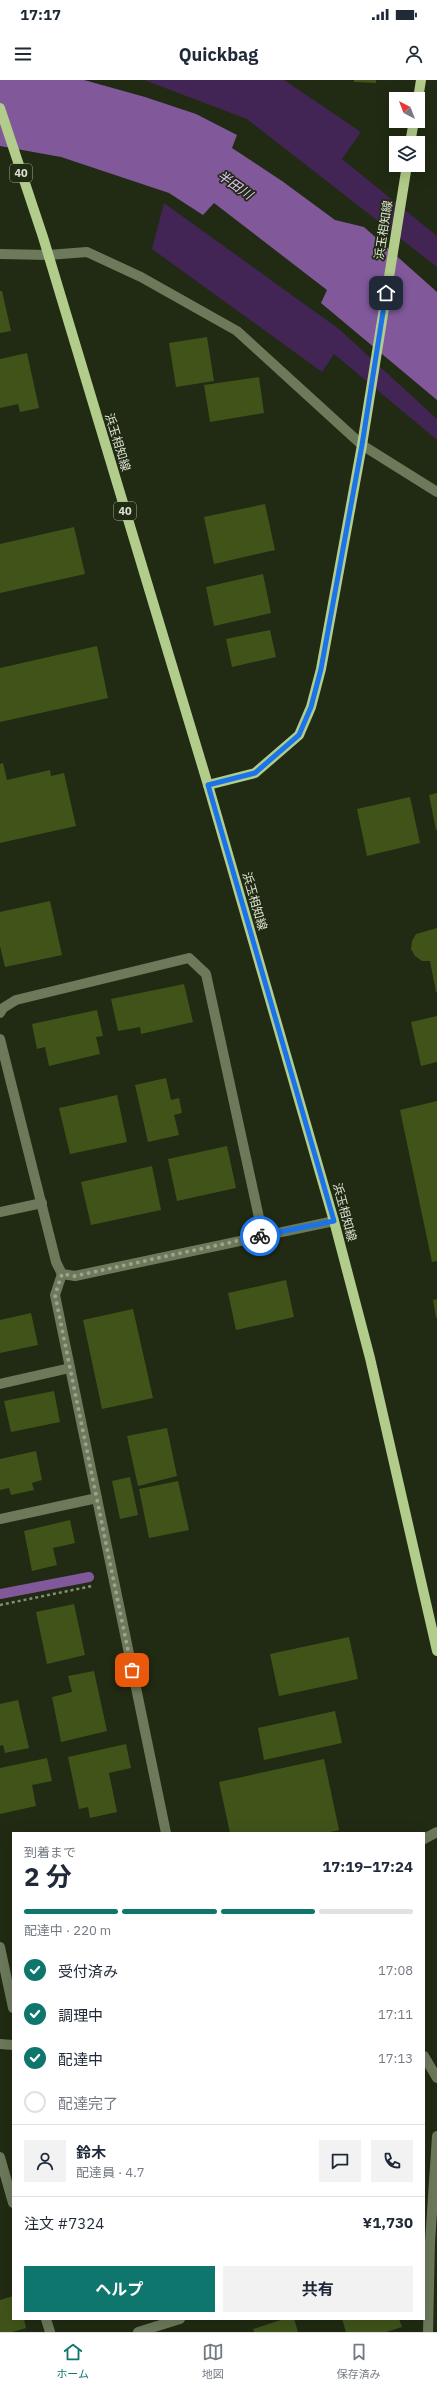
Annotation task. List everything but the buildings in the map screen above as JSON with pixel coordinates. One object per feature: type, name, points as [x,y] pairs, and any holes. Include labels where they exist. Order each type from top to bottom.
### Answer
[{"type":"main road","points":[[419,92],[421,80]]},
{"type":"main road","name":"浜玉相知線","points":[[0,108],[43,237],[208,785],[334,1221],[370,1358],[437,1651]]},
{"type":"main road","name":"浜玉相知線","points":[[208,785],[255,773],[299,735],[311,707],[321,669],[362,445],[406,172]]},
{"type":"street","points":[[0,254],[48,255],[87,252],[141,276],[237,331],[362,445],[437,492]]},
{"type":"street","points":[[0,1013],[3,1008],[16,1000],[189,958],[206,974],[263,1236]]},
{"type":"street","points":[[0,1039],[56,1262],[62,1274],[55,1295],[166,1832]]},
{"type":"street","points":[[0,1212],[42,1203]]},
{"type":"street","points":[[62,1274],[75,1276],[334,1221]]},
{"type":"street","points":[[0,1384],[70,1368]]},
{"type":"street","points":[[0,1518],[97,1498]]},
{"type":"street","points":[[425,1838],[437,1832]]},
{"type":"street","points":[[0,1947],[12,2003]]},
{"type":"street","points":[[0,2044],[12,2045]]},
{"type":"street","points":[[425,2058],[437,2078]]},
{"type":"street","points":[[428,2332],[427,2243],[437,2136]]},
{"type":"street","points":[[0,2157],[12,2199]]},
{"type":"street","points":[[46,2320],[50,2332]]},
{"type":"street","points":[[138,2332],[177,2320]]},
{"type":"path","points":[[0,1604],[114,1581]]},
{"type":"shaded area","points":[[144,80],[284,80],[361,132],[342,159],[437,236],[437,267],[247,119]]},
{"type":"shaded area","points":[[164,203],[339,329],[437,419],[437,440],[334,354],[322,372],[152,249]]},
{"type":"water","name":"半田川","points":[[0,80],[84,80],[145,97],[196,114],[237,135],[232,148],[282,181],[335,220],[364,227],[437,292],[437,400],[321,303],[327,290],[214,203],[203,215],[169,193],[61,157],[0,146]]},
{"type":"waterway","points":[[0,1594],[89,1577]]},
{"type":"way so far","points":[[132,1670],[55,1295],[62,1274],[75,1276],[260,1236]]},
{"type":"route","points":[[260,1236],[334,1221],[208,785],[255,773],[299,735],[311,707],[321,669],[362,445],[386,293]]}]
